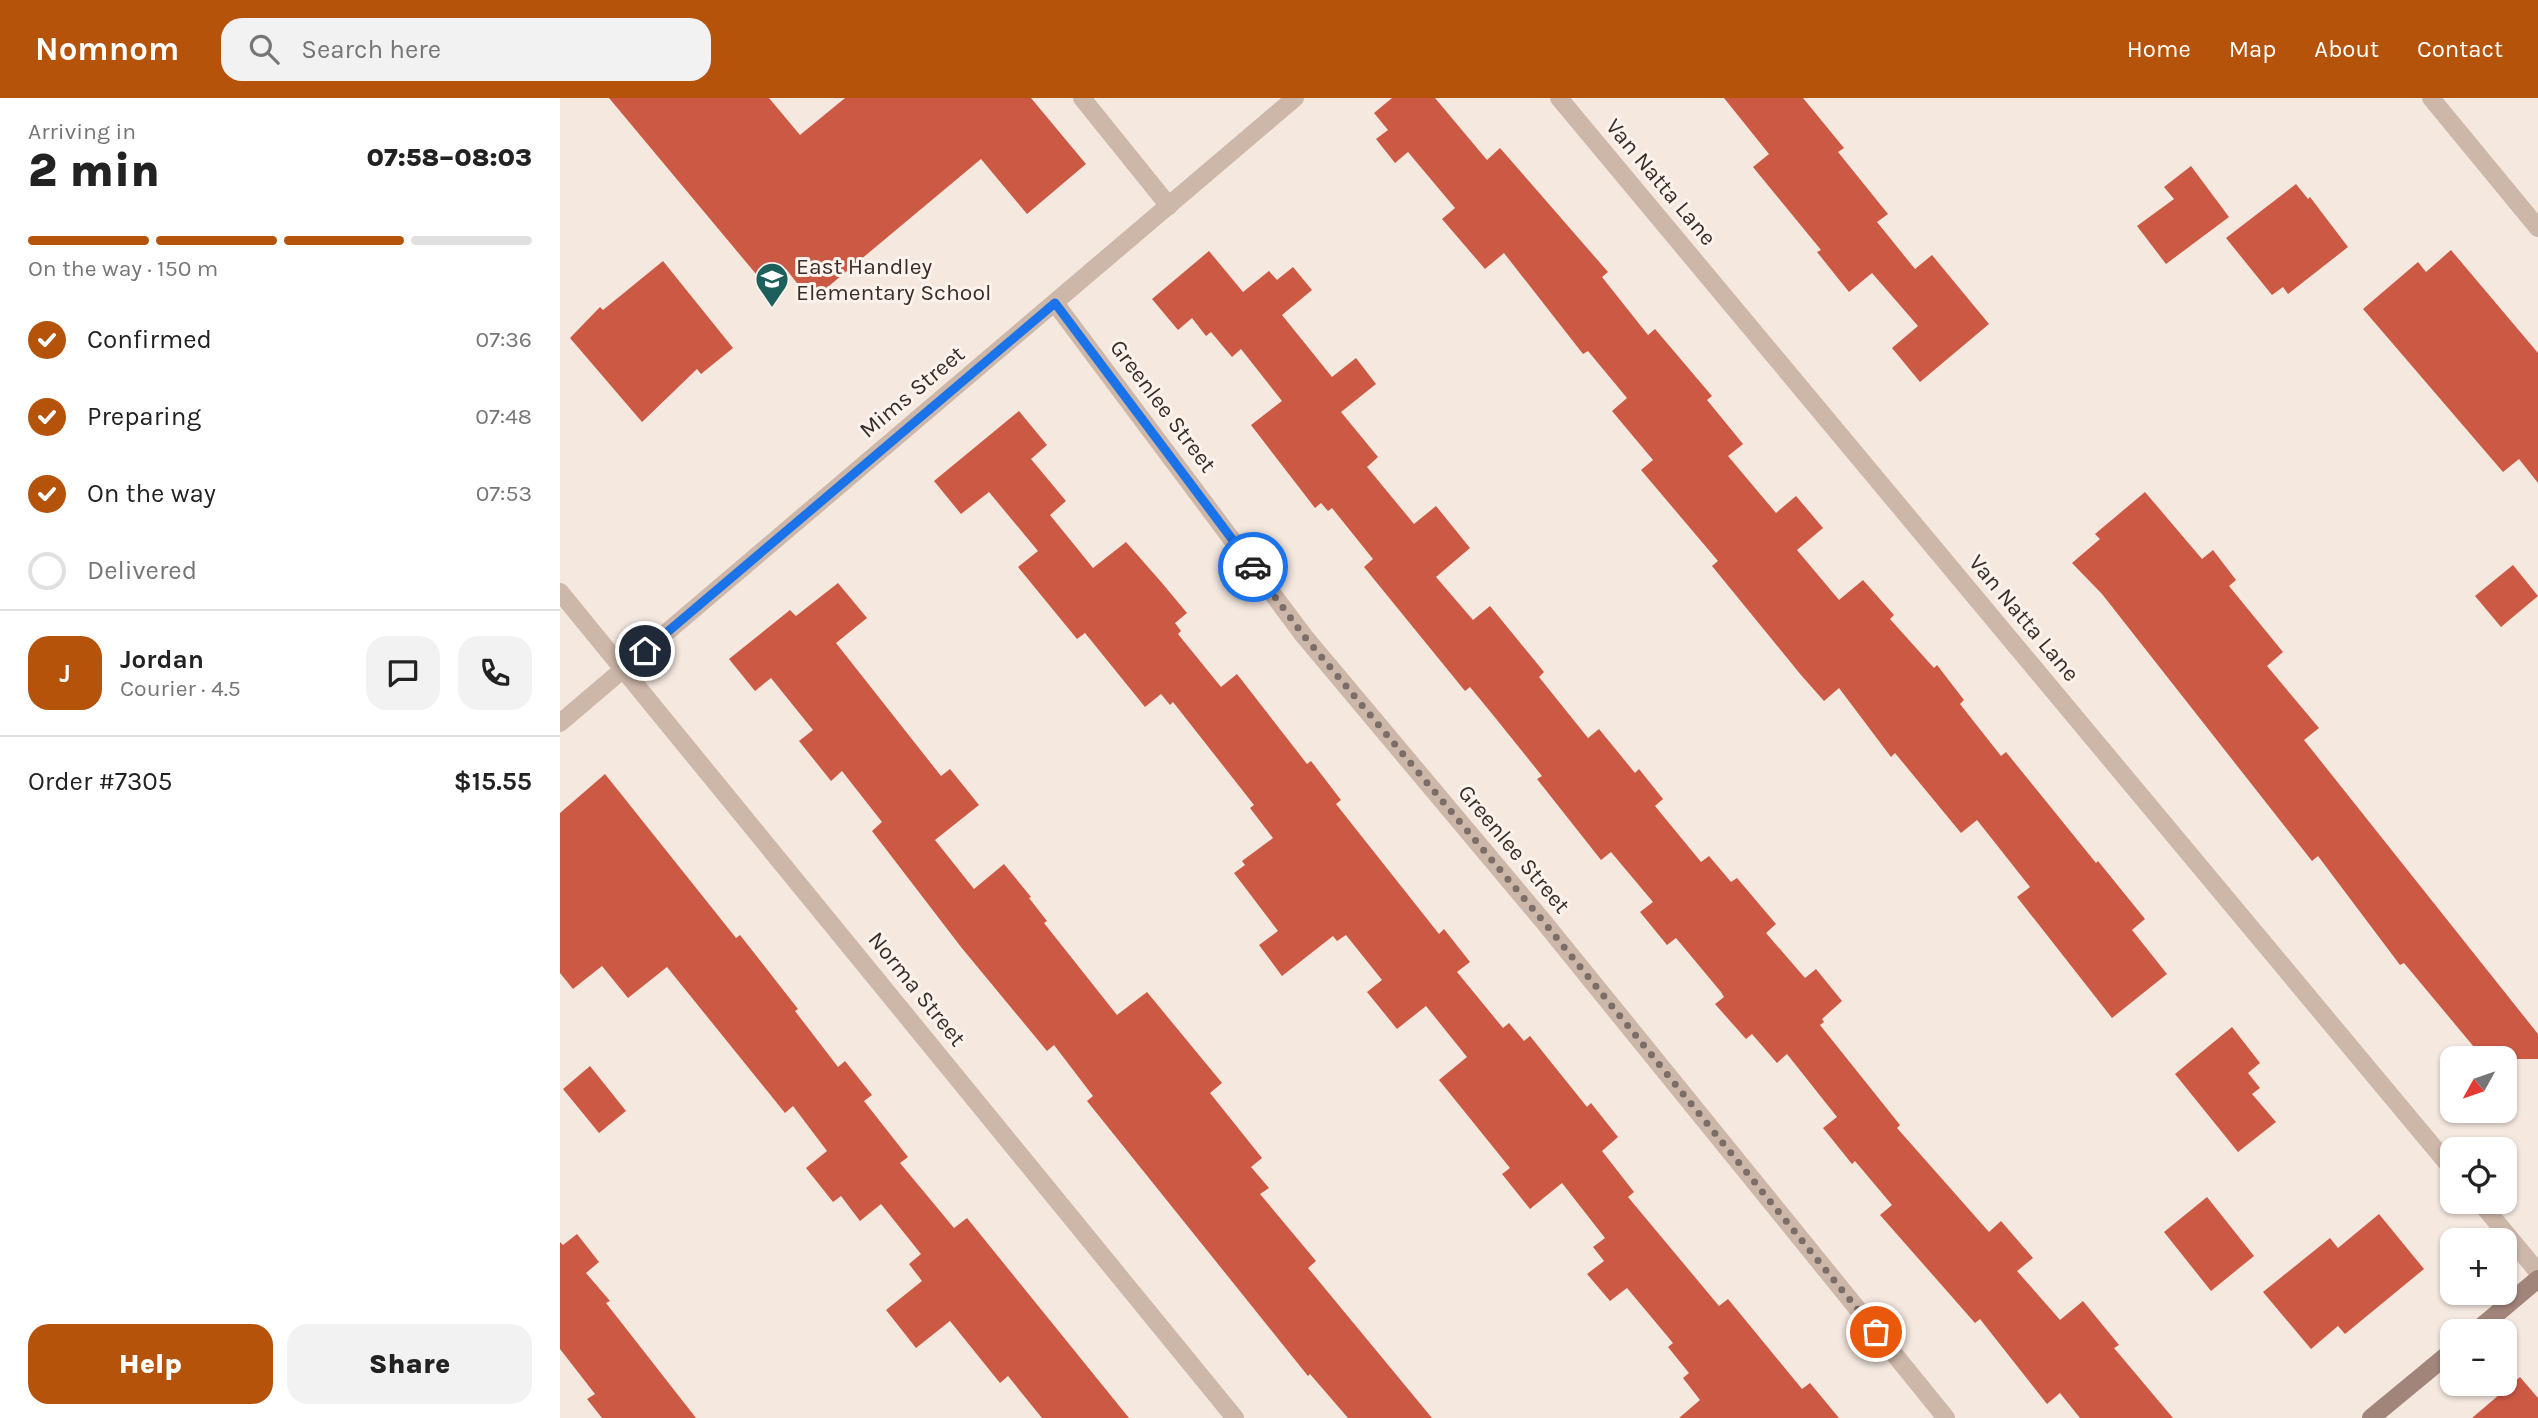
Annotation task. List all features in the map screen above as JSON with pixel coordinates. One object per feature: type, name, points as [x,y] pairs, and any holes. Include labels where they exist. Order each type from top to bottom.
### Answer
[{"type":"street","points":[[1082,98],[1169,206]]},
{"type":"street","name":"Mims Street","points":[[560,723],[1295,98]]},
{"type":"street","name":"Van Natta Lane","points":[[1559,98],[2440,1155]]},
{"type":"street","points":[[2431,98],[2538,228]]},
{"type":"street","name":"Greenlee Street","points":[[1055,303],[1304,636],[1543,921],[1947,1418]]},
{"type":"street","name":"Norma Street","points":[[560,592],[625,668],[1235,1418]]},
{"type":"street","points":[[2490,1214],[2538,1272]]},
{"type":"street","points":[[2490,1319],[2538,1279]]},
{"type":"street","points":[[2371,1418],[2440,1361]]},
{"type":"building","points":[[609,98],[769,98],[800,135],[845,98],[1031,98],[1086,164],[1027,214],[981,159],[811,301],[786,269],[766,286]]},
{"type":"building","points":[[1392,98],[1435,98],[1487,160],[1500,148],[1608,272],[1602,277],[1648,335],[1655,329],[1712,396],[1707,400],[1743,444],[1728,456],[1776,513],[1796,496],[1823,528],[1797,550],[1839,600],[1863,580],[1894,615],[1890,619],[1934,668],[1937,665],[1964,700],[1960,704],[2001,756],[2006,752],[2145,919],[2132,930],[2167,974],[2112,1018],[2017,897],[2030,887],[1977,820],[1961,833],[1895,753],[1891,757],[1839,688],[1824,701],[1712,566],[1718,561],[1641,470],[1653,460],[1612,411],[1627,398],[1588,351],[1583,354],[1504,253],[1485,269],[1442,219],[1455,208],[1408,152],[1395,163],[1376,139],[1388,130],[1374,113]]},
{"type":"building","points":[[1724,98],[1803,98],[1844,148],[1838,152],[1888,214],[1877,222],[1915,269],[1932,255],[1989,324],[1920,382],[1892,348],[1918,326],[1872,273],[1849,292],[1817,252],[1821,250],[1753,167],[1769,154]]},
{"type":"building","points":[[2191,166],[2229,217],[2166,264],[2137,226],[2174,199],[2164,187]]},
{"type":"building","points":[[2296,184],[2308,199],[2310,197],[2348,247],[2288,294],[2283,287],[2272,295],[2226,238]]},
{"type":"building","points":[[2451,250],[2538,353],[2538,483],[2519,459],[2503,472],[2363,309],[2418,262],[2426,272]]},
{"type":"building","points":[[1209,251],[1243,292],[1269,271],[1277,280],[1293,267],[1312,290],[1282,315],[1332,377],[1356,358],[1376,384],[1341,412],[1378,457],[1367,467],[1414,524],[1436,506],[1470,548],[1436,577],[1473,620],[1490,606],[1544,672],[1539,677],[1588,738],[1599,729],[1635,773],[1639,769],[1663,799],[1655,806],[1701,862],[1709,856],[1731,882],[1737,878],[1776,924],[1766,933],[1805,978],[1816,969],[1842,1001],[1822,1019],[1824,1022],[1820,1025],[1900,1125],[1897,1128],[1989,1232],[2001,1221],[2033,1258],[2017,1271],[2060,1320],[2083,1301],[2119,1345],[2114,1348],[2173,1418],[2080,1418],[2060,1393],[2047,1404],[1980,1319],[1975,1323],[1880,1215],[1892,1205],[1855,1161],[1852,1164],[1823,1128],[1837,1117],[1787,1054],[1777,1063],[1752,1034],[1746,1039],[1715,1004],[1724,997],[1721,992],[1676,938],[1667,945],[1640,912],[1653,902],[1611,852],[1601,860],[1537,779],[1542,776],[1493,715],[1470,687],[1465,691],[1364,567],[1373,559],[1332,508],[1328,511],[1321,503],[1315,508],[1251,425],[1282,401],[1241,349],[1232,357],[1211,332],[1206,336],[1192,318],[1178,330],[1152,299]]},
{"type":"building","points":[[663,261],[733,348],[701,374],[697,369],[642,422],[570,338],[600,307],[603,310]]},
{"type":"building","points":[[1019,411],[1047,445],[1031,459],[1066,501],[1050,515],[1093,568],[1126,542],[1162,583],[1187,613],[1175,623],[1181,631],[1178,634],[1221,687],[1237,674],[1307,764],[1311,761],[1341,800],[1336,804],[1439,934],[1444,929],[1470,962],[1457,972],[1503,1028],[1509,1023],[1524,1041],[1530,1036],[1587,1107],[1591,1103],[1618,1137],[1602,1151],[1634,1192],[1628,1197],[1719,1306],[1728,1299],[1802,1389],[1810,1383],[1839,1418],[1679,1418],[1700,1400],[1683,1378],[1689,1373],[1668,1347],[1673,1343],[1627,1288],[1610,1301],[1587,1274],[1604,1261],[1593,1247],[1605,1238],[1562,1183],[1530,1209],[1502,1174],[1510,1168],[1439,1080],[1467,1057],[1426,1006],[1397,1029],[1367,992],[1382,980],[1346,935],[1337,941],[1333,936],[1282,976],[1259,945],[1278,931],[1234,873],[1245,865],[1242,861],[1273,838],[1250,808],[1254,805],[1173,702],[1170,705],[1161,694],[1145,707],[1085,633],[1077,639],[1018,567],[1038,551],[989,492],[961,514],[934,481]]},
{"type":"building","points":[[2145,492],[2202,559],[2213,550],[2236,580],[2229,586],[2283,652],[2267,666],[2319,728],[2304,740],[2538,1034],[2538,1059],[2517,1059],[2517,1046],[2473,1046],[2404,963],[2400,965],[2318,856],[2312,861],[2102,594],[2072,563],[2100,539],[2095,534]]},
{"type":"building","points":[[2513,565],[2538,596],[2501,627],[2475,596]]},
{"type":"building","points":[[838,583],[867,618],[836,643],[941,776],[950,769],[979,805],[935,840],[974,889],[1004,864],[1031,897],[1029,898],[1047,921],[1044,923],[1117,1015],[1147,992],[1222,1083],[1210,1093],[1262,1158],[1251,1167],[1269,1188],[1260,1194],[1316,1261],[1308,1268],[1432,1418],[1348,1418],[1310,1374],[1308,1376],[1087,1101],[1093,1096],[1054,1045],[1047,1051],[961,947],[872,831],[882,822],[842,771],[831,781],[799,741],[813,730],[771,678],[755,691],[729,659],[790,610],[796,616]]},
{"type":"building","points":[[605,774],[736,938],[740,935],[798,1009],[795,1011],[838,1067],[845,1061],[872,1095],[864,1101],[908,1157],[900,1163],[954,1228],[967,1218],[1129,1418],[1042,1418],[1008,1376],[1000,1383],[950,1321],[916,1348],[886,1310],[922,1281],[909,1264],[921,1254],[881,1204],[860,1221],[841,1196],[833,1202],[806,1168],[827,1151],[793,1106],[785,1113],[667,967],[628,998],[602,966],[573,989],[560,973],[560,813]]},
{"type":"building","points":[[2232,1027],[2260,1063],[2248,1073],[2260,1088],[2252,1094],[2276,1122],[2238,1152],[2175,1074]]},
{"type":"building","points":[[590,1066],[626,1111],[599,1133],[563,1089]]},
{"type":"building","points":[[2207,1197],[2254,1256],[2211,1291],[2164,1232]]},
{"type":"building","points":[[2379,1214],[2424,1269],[2345,1334],[2338,1326],[2311,1349],[2263,1292],[2330,1238],[2338,1248]]},
{"type":"building","points":[[577,1234],[599,1262],[586,1273],[610,1301],[606,1303],[696,1418],[602,1418],[587,1399],[595,1394],[560,1349],[560,1242],[563,1245]]},
{"type":"building","points":[[2520,1377],[2538,1398],[2538,1418],[2472,1418],[2498,1396],[2517,1396],[2517,1380]]},
{"type":"way so far","points":[[1253,567],[1304,636],[1543,921],[1876,1332]]},
{"type":"place","name":"East Handley Elementary School","points":[[772,309]]},
{"type":"route","points":[[645,651],[1055,303],[1253,567]]}]
